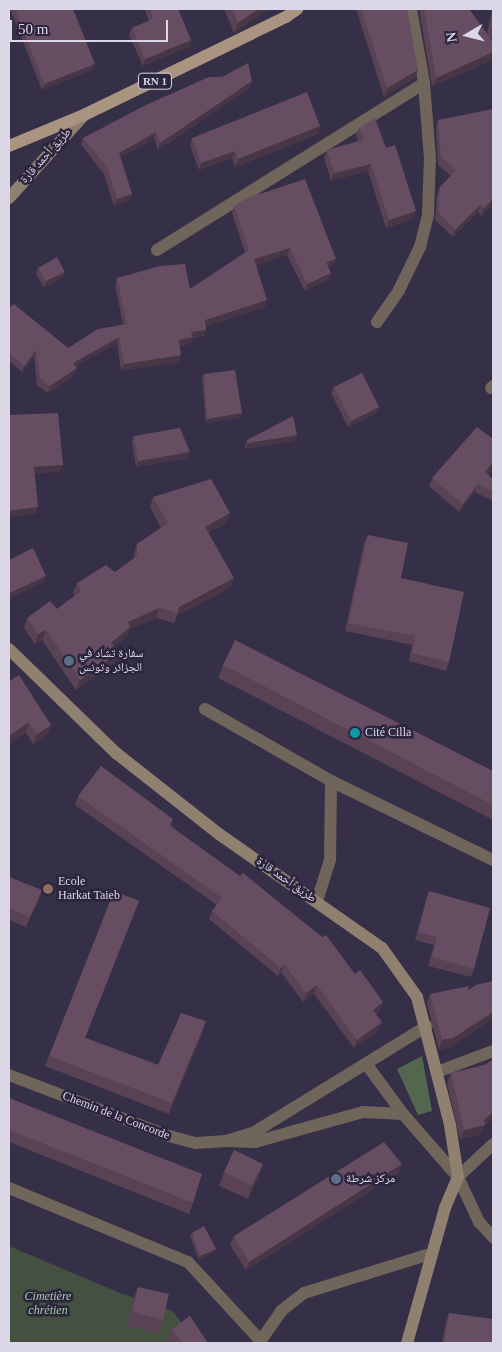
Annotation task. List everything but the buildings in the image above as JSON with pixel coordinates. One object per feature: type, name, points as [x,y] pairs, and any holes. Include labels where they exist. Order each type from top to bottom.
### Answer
[{"type":"main road","name":"RN 1","points":[[9,146],[84,114],[286,17],[297,9]]},
{"type":"street","points":[[377,322],[399,290],[420,248],[428,214],[430,158],[424,83],[411,9]]},
{"type":"street","points":[[157,250],[424,83]]},
{"type":"street","name":"طريق أحمد قارة","points":[[9,198],[84,114]]},
{"type":"street","name":"طريق أحمد قارة","points":[[9,649],[116,753],[219,834],[382,948],[417,997],[427,1026],[458,1177]]},
{"type":"street","points":[[205,709],[331,781],[493,860]]},
{"type":"street","points":[[317,902],[330,860],[331,781]]},
{"type":"street","points":[[226,1141],[253,1133],[427,1026]]},
{"type":"street","points":[[437,1072],[493,1050]]},
{"type":"street","points":[[366,1065],[404,1114],[458,1177],[479,1222],[493,1237]]},
{"type":"street","name":"Chemin de la Concorde","points":[[9,1075],[169,1136],[196,1143],[226,1141]]},
{"type":"street","points":[[226,1141],[256,1142],[363,1112],[404,1114]]},
{"type":"street","points":[[406,1343],[430,1254],[458,1177],[493,1144]]},
{"type":"street","points":[[9,1188],[188,1262],[259,1342],[281,1311],[304,1293],[430,1254]]},
{"type":"green space","points":[[422,1056],[432,1111],[418,1115],[397,1069]]},
{"type":"green space","name":"Cimetière chrétien","points":[[9,1246],[120,1293],[173,1311],[196,1343],[9,1343]]},
{"type":"place","name":"سفارة تشاد في الجزائر وتونس","points":[[69,661]]},
{"type":"place","name":"Cité Cilla","points":[[355,733]]},
{"type":"place","name":"Ecole Harkat Taieb","points":[[48,889]]},
{"type":"place","name":"مركز شرطة","points":[[336,1179]]}]
